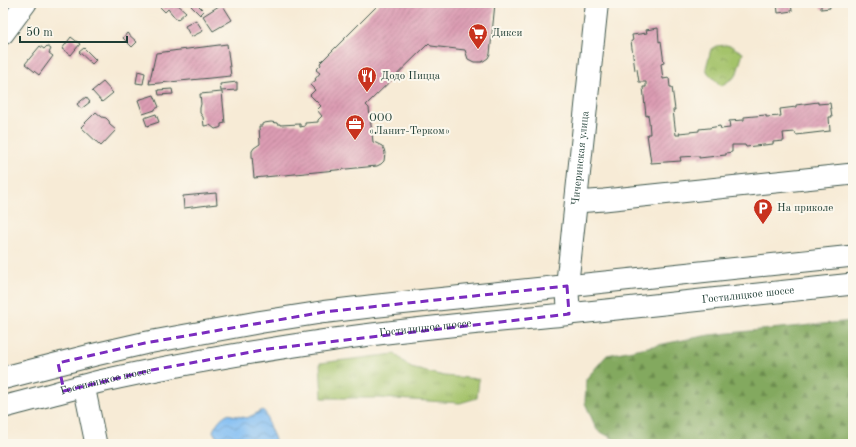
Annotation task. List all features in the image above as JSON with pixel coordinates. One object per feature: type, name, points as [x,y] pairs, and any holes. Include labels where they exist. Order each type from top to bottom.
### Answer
[{"type":"main road","name":"Чичеринская улица","points":[[569,314],[567,286],[597,3]]},
{"type":"main road","points":[[3,378],[58,363],[145,343],[324,312],[567,286]]},
{"type":"main road","name":"Гостилицкое шоссе","points":[[3,407],[152,370],[203,360],[333,339],[569,314]]},
{"type":"main road","points":[[58,363],[74,389]]},
{"type":"street","points":[[3,34],[26,3]]},
{"type":"street","points":[[576,202],[853,174]]},
{"type":"street","points":[[567,286],[853,256]]},
{"type":"street","name":"Гостилицкое шоссе","points":[[569,314],[853,284]]},
{"type":"street","points":[[74,389],[96,444]]},
{"type":"highlighted area","points":[[567,286],[569,314],[268,349],[152,370],[64,391],[58,363],[145,343],[324,312]]},
{"type":"green space","points":[[716,46],[731,46],[743,53],[736,76],[721,86],[708,73],[706,68],[711,49]]},
{"type":"green space","points":[[853,321],[853,444],[623,444],[597,430],[585,403],[586,379],[607,355],[709,335]]},
{"type":"green space","points":[[395,354],[411,368],[444,376],[479,379],[477,398],[460,403],[380,398],[322,398],[320,363]]},
{"type":"water","points":[[263,410],[267,416],[276,444],[225,444],[218,439],[213,431],[218,421],[227,414],[247,418]]},
{"type":"building","points":[[156,3],[176,3],[186,12],[177,20],[168,9],[165,12]]},
{"type":"building","points":[[196,3],[204,11],[200,15],[191,6]]},
{"type":"building","points":[[380,3],[495,3],[490,54],[488,58],[482,62],[474,62],[468,59],[465,50],[431,46],[429,43],[366,105],[369,108],[373,142],[382,146],[384,149],[384,161],[381,164],[377,166],[254,178],[252,151],[260,144],[259,126],[262,126],[264,123],[271,122],[280,125],[300,124],[300,127],[305,126],[305,123],[318,122],[322,116],[317,110],[321,106],[310,95],[315,90],[310,85],[316,80],[315,79],[320,73],[316,70],[321,65],[320,63]]},
{"type":"building","points":[[777,3],[791,3],[792,11],[778,13]]},
{"type":"building","points":[[821,3],[829,3],[830,8],[821,9]]},
{"type":"building","points":[[222,4],[232,20],[213,31],[203,16]]},
{"type":"building","points":[[196,20],[203,31],[191,37],[185,26]]},
{"type":"building","points":[[658,28],[659,42],[661,41],[664,63],[661,64],[663,79],[669,78],[670,87],[672,87],[676,135],[680,135],[679,133],[699,131],[699,129],[720,126],[721,129],[730,128],[729,121],[744,120],[744,117],[766,115],[766,117],[781,116],[780,109],[818,102],[818,104],[830,103],[832,117],[829,117],[830,131],[796,135],[795,132],[783,133],[784,141],[773,142],[773,144],[746,147],[745,145],[732,145],[732,152],[726,153],[726,155],[699,158],[699,156],[680,157],[681,161],[651,163],[647,134],[650,134],[649,121],[648,115],[646,116],[643,87],[646,87],[646,82],[639,82],[637,69],[635,70],[631,41],[633,41],[632,35],[647,33],[646,30]]},
{"type":"building","points":[[127,33],[137,42],[132,47],[123,38]]},
{"type":"building","points":[[71,37],[80,44],[71,55],[62,49]]},
{"type":"building","points":[[227,44],[231,76],[149,84],[156,53]]},
{"type":"building","points":[[40,46],[44,49],[47,46],[51,49],[49,53],[53,56],[39,75],[25,64]]},
{"type":"building","points":[[84,48],[96,60],[92,64],[79,52]]},
{"type":"building","points":[[138,71],[145,73],[143,84],[136,83]]},
{"type":"building","points":[[103,82],[113,93],[102,102],[92,91]]},
{"type":"building","points":[[237,82],[237,90],[221,91],[220,84]]},
{"type":"building","points":[[172,89],[173,94],[159,95],[158,90]]},
{"type":"building","points":[[222,92],[225,123],[221,124],[221,127],[215,129],[210,125],[204,126],[203,117],[200,113],[200,94]]},
{"type":"building","points":[[154,95],[159,107],[143,114],[138,100]]},
{"type":"building","points":[[86,97],[90,102],[81,109],[77,104]]},
{"type":"building","points":[[96,112],[102,117],[106,118],[110,125],[116,130],[101,146],[81,127]]},
{"type":"building","points":[[156,114],[159,122],[147,126],[144,118]]},
{"type":"building","points":[[216,193],[217,204],[184,208],[183,196]]},
{"type":"place","name":"Дикси","points":[[478,50]]},
{"type":"place","name":"Додо Пицца","points":[[367,93]]},
{"type":"place","name":"ООО «Ланит-Терком»","points":[[355,141]]},
{"type":"place","name":"На приколе","points":[[763,225]]}]
